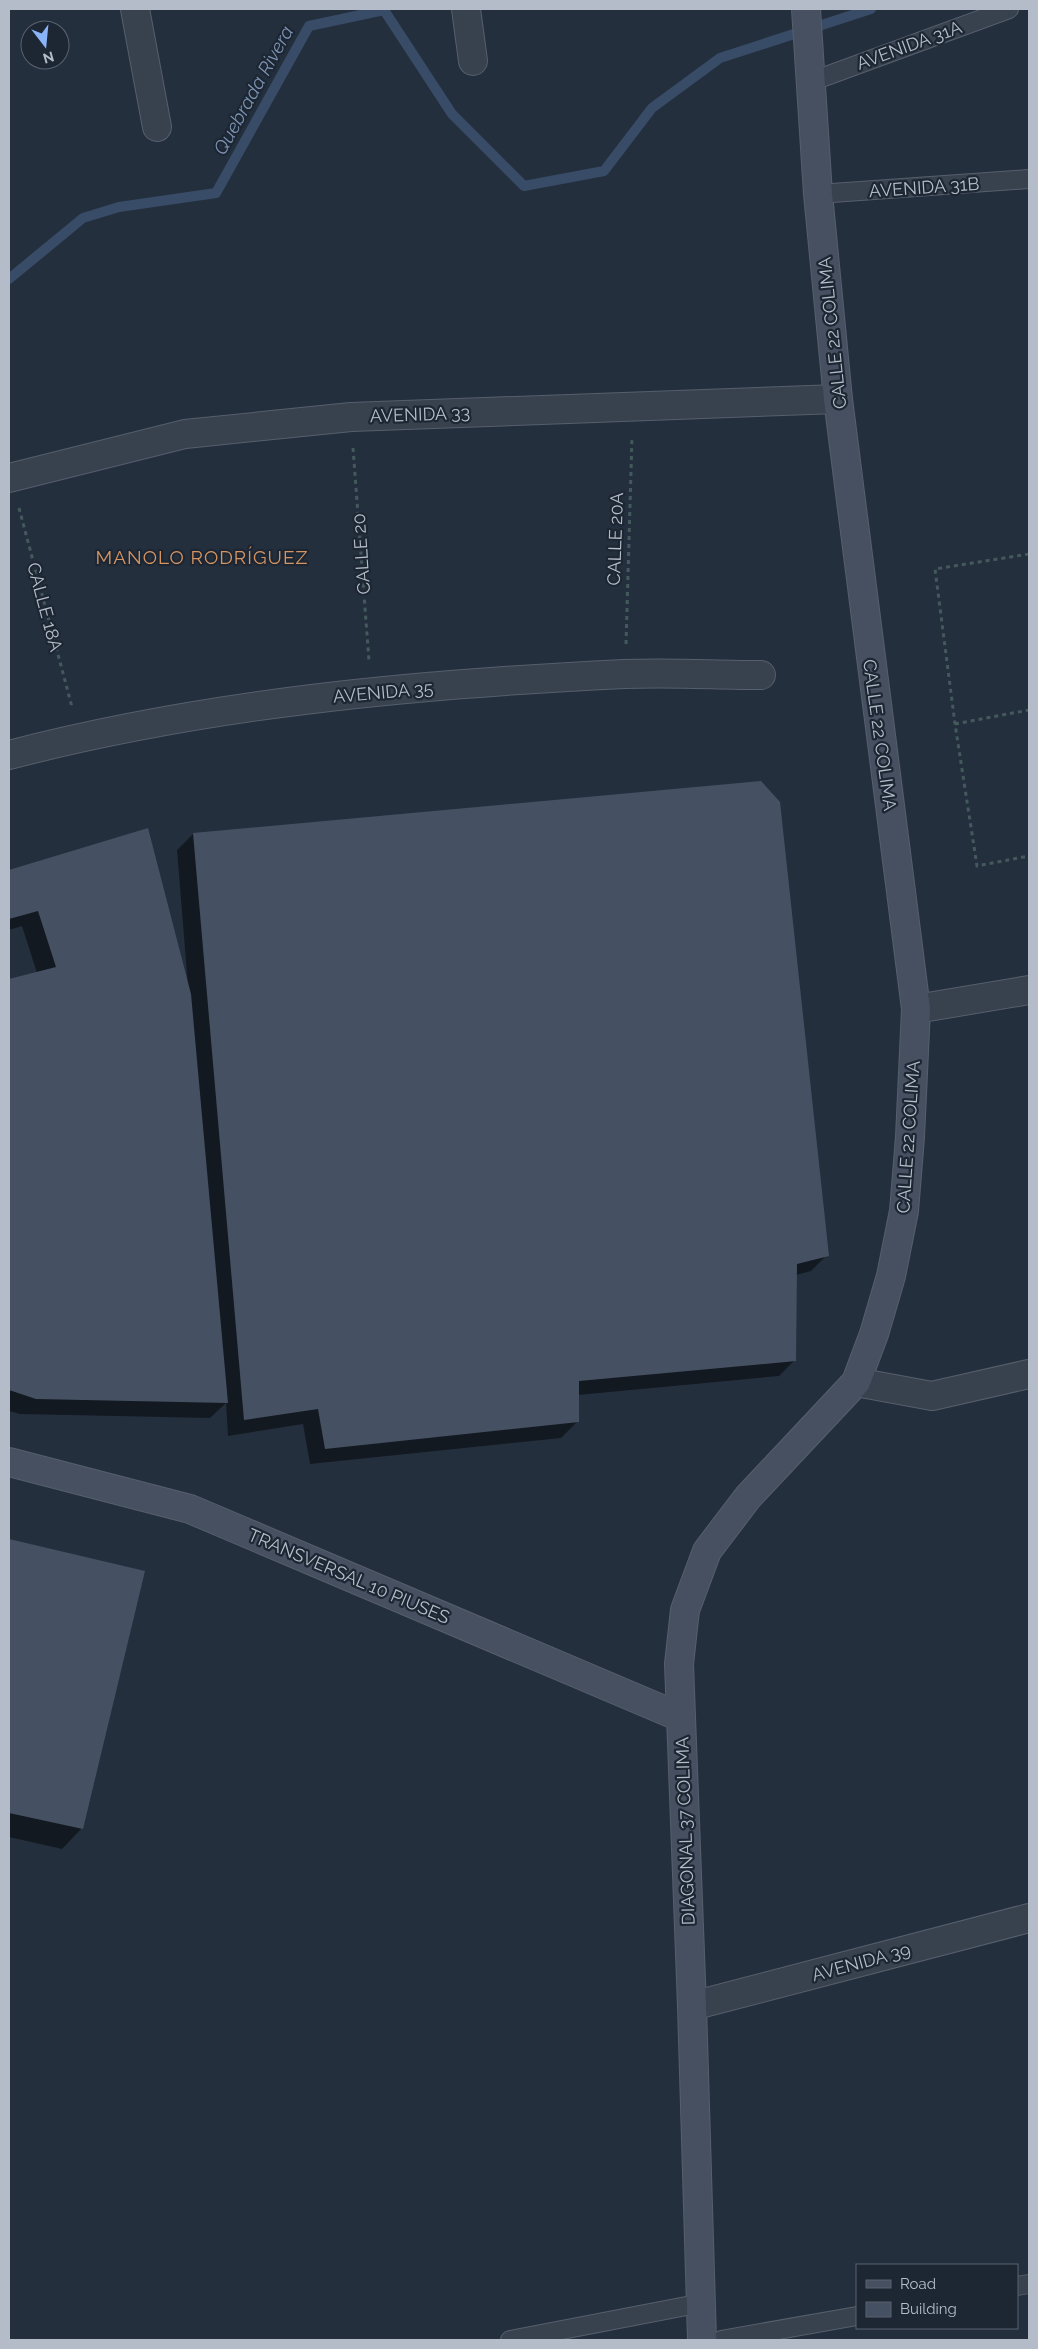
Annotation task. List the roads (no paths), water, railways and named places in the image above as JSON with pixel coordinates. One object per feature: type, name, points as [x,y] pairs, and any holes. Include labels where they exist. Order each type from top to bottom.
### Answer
[{"type":"main road","name":"CALLE 22 COLIMA","points":[[806,9],[818,194],[838,399],[916,1009],[904,1210],[891,1276],[874,1334],[856,1382]]},
{"type":"main road","name":"DIAGONAL 37 COLIMA","points":[[702,2340],[692,2006],[680,1717],[679,1664],[685,1610],[707,1551],[748,1497],[856,1382]]},
{"type":"main road","name":"TRANSVERSAL 10 PIUSES","points":[[9,1462],[190,1509],[680,1717]]},
{"type":"street","points":[[135,9],[156,127]]},
{"type":"street","points":[[466,9],[473,61]]},
{"type":"street","name":"AVENIDA 33","points":[[10,477],[185,434],[351,417],[838,399]]},
{"type":"street","name":"AVENIDA 35","points":[[9,755],[80,737],[215,713],[371,692],[626,674],[761,675]]},
{"type":"street","points":[[916,1009],[1029,990]]},
{"type":"street","points":[[856,1382],[932,1396],[1029,1374]]},
{"type":"street","name":"AVENIDA 39","points":[[692,2006],[1029,1918]]},
{"type":"lane","name":"AVENIDA 31A","points":[[809,76],[1009,9]]},
{"type":"lane","name":"AVENIDA 31B","points":[[818,194],[1029,179]]},
{"type":"lane","points":[[510,2340],[702,2303]]},
{"type":"lane","points":[[721,2340],[856,2316]]},
{"type":"waterway","name":"Quebrada Rivera","points":[[9,279],[83,218],[119,207],[216,193],[309,26],[384,10],[452,114],[524,186],[604,171],[652,108],[720,58],[871,9]]},
{"type":"district","name":"MANOLO RODRÍGUEZ","points":[[202,557]]}]
